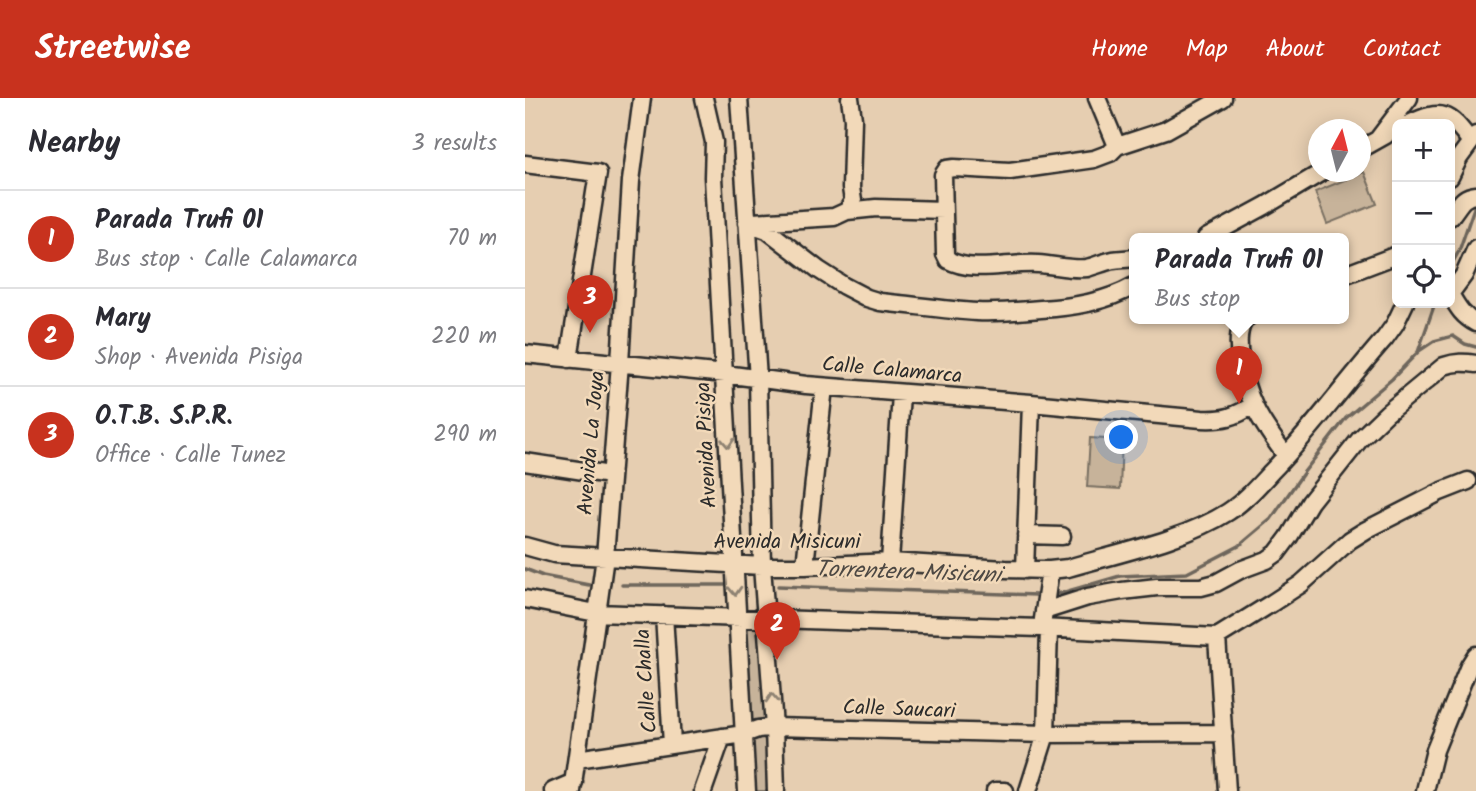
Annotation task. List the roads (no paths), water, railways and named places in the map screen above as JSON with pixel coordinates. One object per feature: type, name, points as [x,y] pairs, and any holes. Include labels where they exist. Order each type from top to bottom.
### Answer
[{"type":"street","name":"Avenida La Joya","points":[[573,787],[605,557],[631,181],[642,98]]},
{"type":"street","name":"Avenida Pisiga","points":[[704,98],[715,142],[713,177],[747,791]]},
{"type":"street","points":[[739,98],[758,379],[762,566],[776,791]]},
{"type":"street","points":[[847,211],[853,201],[853,119],[850,98]]},
{"type":"street","points":[[1097,98],[1117,146]]},
{"type":"street","points":[[1129,258],[1112,260],[1088,268],[1069,269],[1038,264],[955,264],[948,260],[945,254],[943,175],[947,169],[954,168],[1010,171],[1094,159],[1110,153],[1117,146],[1166,130],[1223,98]]},
{"type":"street","points":[[1378,139],[1409,98]]},
{"type":"street","points":[[1420,119],[1445,116],[1453,119]]},
{"type":"street","points":[[1455,121],[1473,138],[1455,166]]},
{"type":"street","points":[[1371,143],[1392,132]]},
{"type":"street","points":[[525,164],[598,173],[569,359]]},
{"type":"street","points":[[1213,233],[1308,180]]},
{"type":"street","points":[[1455,210],[1461,200],[1476,195]]},
{"type":"street","points":[[747,223],[834,217],[847,211],[876,208],[944,210]]},
{"type":"street","points":[[747,223],[767,230],[836,281],[880,302],[1002,312],[1095,302],[1129,289]]},
{"type":"street","points":[[1455,287],[1464,275],[1476,248]]},
{"type":"street","points":[[1349,273],[1392,257]]},
{"type":"street","points":[[1455,303],[1467,318],[1476,323]]},
{"type":"street","name":"Avenida Misicuni","points":[[525,546],[554,554],[734,565],[805,566],[890,562],[1025,570],[1068,568],[1185,533],[1212,522],[1231,510],[1286,456],[1385,338],[1403,308]]},
{"type":"street","points":[[1242,324],[1238,335],[1238,350],[1253,405],[1286,456]]},
{"type":"street","name":"Calle Calamarca","points":[[525,354],[824,387],[1220,420],[1238,415],[1253,405]]},
{"type":"street","points":[[1044,611],[1088,597],[1122,591],[1157,587],[1201,587],[1267,560],[1277,553],[1310,502],[1353,448],[1387,412],[1444,366],[1454,362],[1476,364]]},
{"type":"street","points":[[805,566],[824,387]]},
{"type":"street","points":[[890,562],[901,394]]},
{"type":"street","points":[[1025,570],[1031,403]]},
{"type":"street","points":[[525,462],[610,475]]},
{"type":"street","points":[[525,599],[596,613],[1217,637],[1301,584],[1350,540],[1366,530],[1440,492],[1468,481]]},
{"type":"street","points":[[1026,536],[1062,536]]},
{"type":"street","points":[[1028,791],[1046,734],[1044,611],[1050,570]]},
{"type":"street","name":"Calle Challa","points":[[663,615],[672,744]]},
{"type":"street","points":[[1217,637],[1227,791]]},
{"type":"street","points":[[1425,791],[1435,750],[1476,655]]},
{"type":"street","name":"Calle Saucari","points":[[577,759],[774,727],[1046,734],[1224,733]]},
{"type":"street","points":[[703,791],[722,737]]},
{"type":"street","points":[[553,791],[573,787]]},
{"type":"street","points":[[995,791],[1005,791]]},
{"type":"waterway","name":"Torrentera Misicuni","points":[[1455,258],[1476,202]]},
{"type":"waterway","name":"Torrentera Misicuni","points":[[1058,594],[1120,576],[1187,573],[1239,546],[1271,519],[1346,418],[1392,379],[1418,352],[1433,308]]},
{"type":"waterway","points":[[1419,351],[1434,341],[1453,336],[1476,347]]},
{"type":"waterway","name":"Torrentera Misicuni","points":[[525,569],[543,576],[589,585]]},
{"type":"waterway","name":"Torrentera Misicuni","points":[[622,585],[728,585]]},
{"type":"waterway","name":"Torrentera Misicuni","points":[[778,586],[1036,595]]},
{"type":"place","name":"O.T.B. S.P.R.","points":[[590,333]]},
{"type":"place","name":"Parada Trufi 01","points":[[1239,404]]},
{"type":"place","name":"Mary","points":[[777,660]]}]
